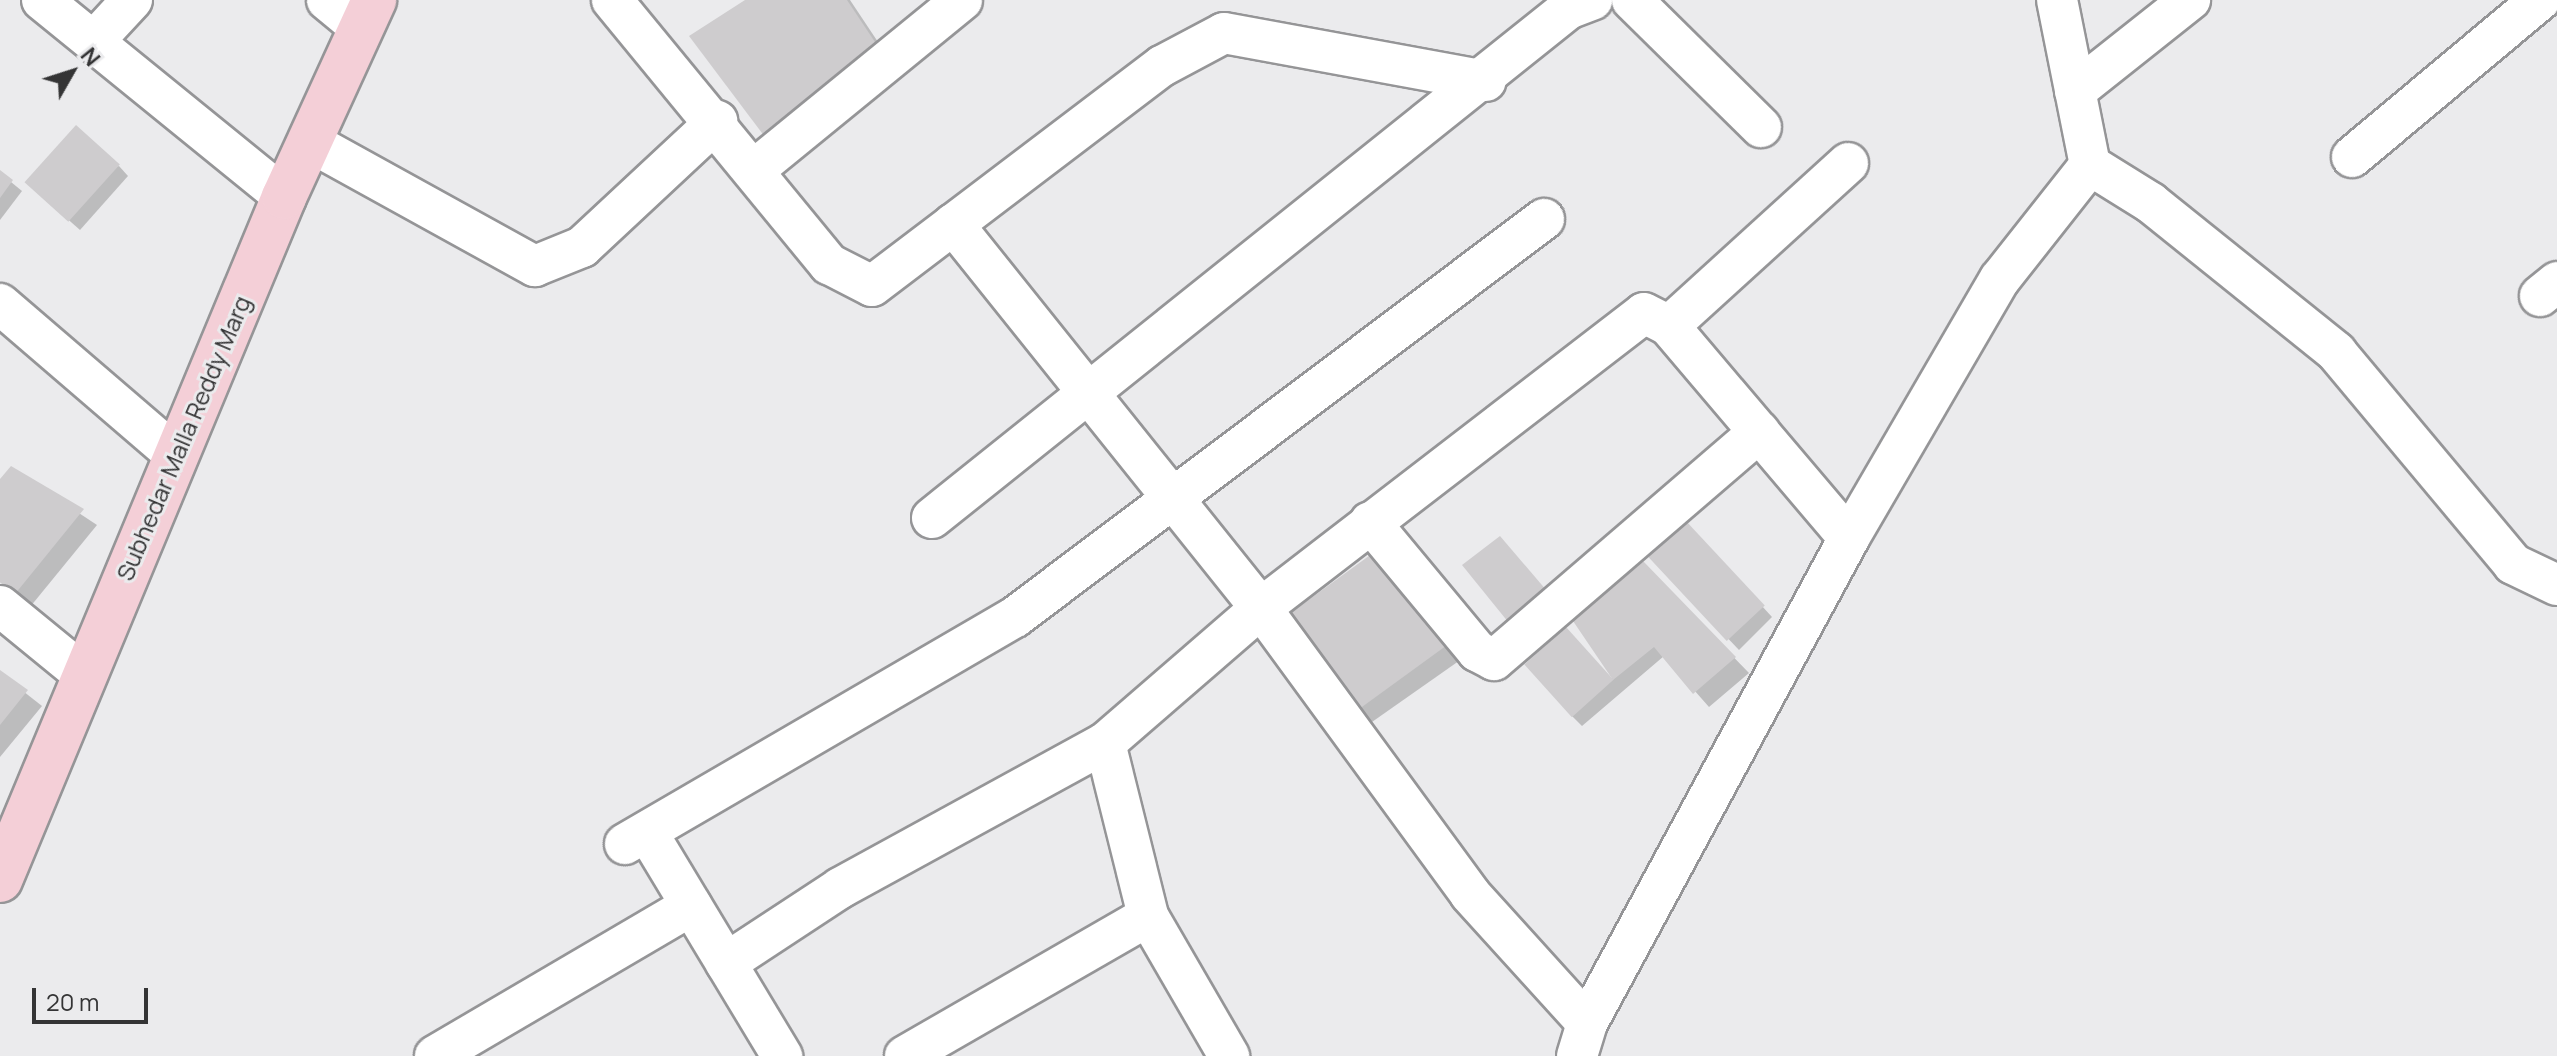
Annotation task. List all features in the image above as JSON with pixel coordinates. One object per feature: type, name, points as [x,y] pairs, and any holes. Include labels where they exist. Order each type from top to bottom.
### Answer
[{"type":"main road","name":"Subhedar Malla Reddy Marg","points":[[0,880],[83,674],[284,197],[368,14]]},
{"type":"street","points":[[42,0],[284,197]]},
{"type":"street","points":[[94,41],[132,0]]},
{"type":"street","points":[[327,0],[368,14]]},
{"type":"street","points":[[612,0],[717,121],[829,264],[853,283],[872,286],[891,275],[953,224],[1162,66],[1224,33],[1486,81]]},
{"type":"street","points":[[755,169],[962,0]]},
{"type":"street","points":[[932,518],[1087,389],[1486,81],[1568,9],[1592,0]]},
{"type":"street","points":[[1632,0],[1761,127]]},
{"type":"street","points":[[2057,0],[2090,165],[2151,203],[2336,352],[2513,564],[2557,585]]},
{"type":"street","points":[[2075,91],[2190,0]]},
{"type":"street","points":[[2352,157],[2540,0]]},
{"type":"street","points":[[310,142],[535,266],[582,247],[717,121]]},
{"type":"street","points":[[1669,326],[1848,163]]},
{"type":"street","points":[[953,224],[1261,608],[1470,894],[1582,1039],[1849,538],[2000,279],[2090,165]]},
{"type":"street","points":[[782,1056],[691,906],[636,838],[1015,617],[1544,219]]},
{"type":"street","points":[[0,304],[177,456]]},
{"type":"street","points":[[726,963],[840,888],[1105,743],[1261,608],[1620,325],[1644,313],[1669,326],[1849,538]]},
{"type":"street","points":[[1370,522],[1477,651],[1494,660],[1759,432]]},
{"type":"street","points":[[0,606],[83,674]]},
{"type":"street","points":[[1105,743],[1148,916],[1229,1056]]},
{"type":"street","points":[[435,1056],[691,906]]},
{"type":"street","points":[[905,1056],[1148,916]]},
{"type":"building","points":[[745,0],[847,0],[883,54],[768,141],[689,36]]},
{"type":"building","points":[[76,125],[120,164],[68,222],[24,182]]},
{"type":"building","points":[[0,170],[13,180],[0,198]]},
{"type":"building","points":[[11,466],[84,509],[15,594],[0,582],[0,479]]},
{"type":"building","points":[[1685,520],[1765,606],[1727,641],[1647,555]]},
{"type":"building","points":[[1500,536],[1547,591],[1513,628],[1462,565]]},
{"type":"building","points":[[1384,545],[1453,640],[1360,709],[1290,613]]},
{"type":"building","points":[[1643,561],[1736,657],[1693,694],[1654,647],[1613,680],[1573,621]]},
{"type":"building","points":[[1566,627],[1614,680],[1572,717],[1524,664]]},
{"type":"building","points":[[0,670],[28,690],[0,725]]}]
